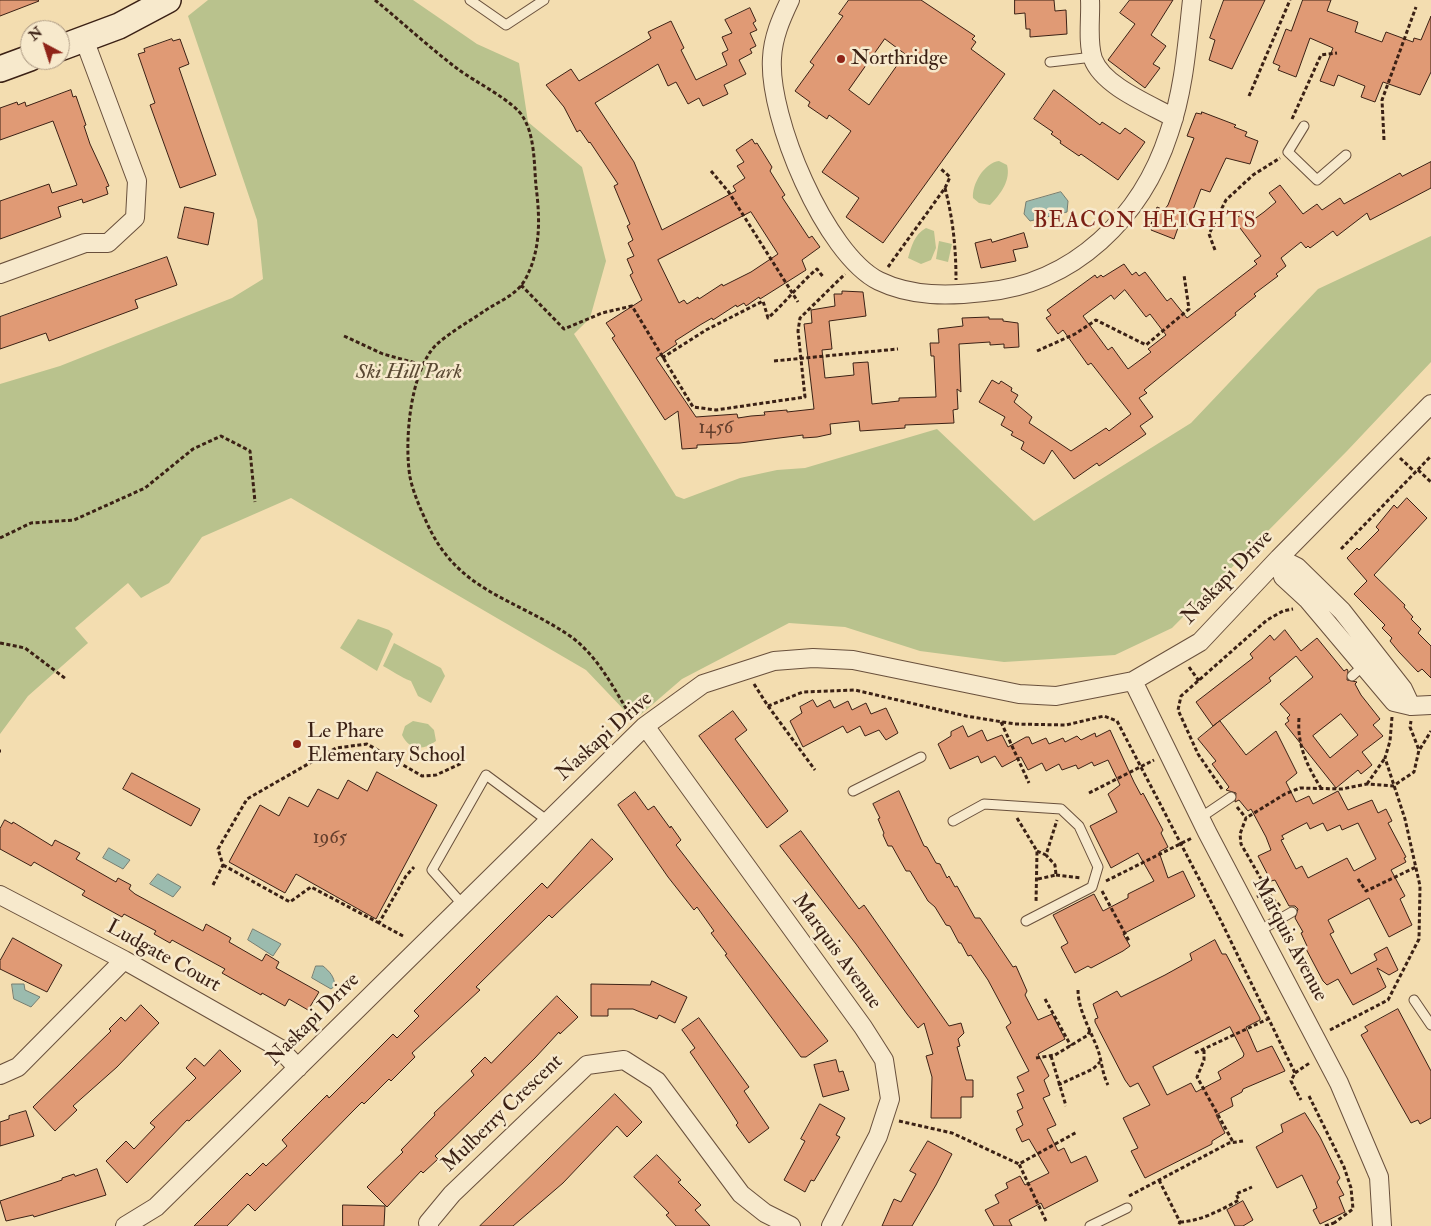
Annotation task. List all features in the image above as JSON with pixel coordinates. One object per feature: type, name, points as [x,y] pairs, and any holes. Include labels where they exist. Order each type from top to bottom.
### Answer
[{"type":"street","points":[[70,44],[119,26],[168,0]]},
{"type":"street","points":[[790,0],[775,35],[772,60],[776,106],[784,131],[821,214],[847,254],[879,280],[898,288],[938,296],[997,291],[1055,274],[1100,243],[1134,202],[1159,160],[1174,118],[1184,70],[1192,0]]},
{"type":"street","points":[[1090,0],[1093,57],[1099,69],[1120,89],[1174,118]]},
{"type":"street","points":[[0,274],[85,243],[108,244],[135,218],[137,181],[84,39]]},
{"type":"street","points":[[0,69],[20,62]]},
{"type":"street","name":"Naskapi Drive","points":[[125,1226],[156,1207],[645,726],[703,684],[774,661],[813,658],[854,660],[1019,694],[1056,696],[1133,681],[1200,642],[1279,558],[1431,404]]},
{"type":"street","points":[[1279,558],[1283,577],[1308,600],[1358,671],[1394,702],[1411,706],[1431,705]]},
{"type":"street","points":[[1279,558],[1297,567],[1342,611],[1404,689],[1411,706]]},
{"type":"street","name":"Marquis Avenue","points":[[1133,681],[1203,825],[1339,1083],[1379,1176],[1382,1226]]},
{"type":"street","name":"Marquis Avenue","points":[[645,726],[863,1027],[884,1060],[890,1099],[878,1136],[831,1226]]},
{"type":"street","name":"Ludgate Court","points":[[0,895],[124,960],[279,1048],[298,1068]]},
{"type":"street","points":[[0,1074],[18,1067],[124,960]]},
{"type":"street","name":"Mulberry Crescent","points":[[429,1226],[428,1223],[452,1194],[586,1065],[624,1060],[657,1081],[741,1194],[765,1212],[790,1226]]},
{"type":"lane","points":[[470,0],[506,24],[544,0]]},
{"type":"lane","points":[[1050,62],[1093,57]]},
{"type":"lane","points":[[1304,126],[1288,152],[1317,180],[1346,154]]},
{"type":"lane","points":[[853,791],[921,757]]},
{"type":"lane","points":[[463,905],[432,870],[486,775],[548,821]]},
{"type":"lane","points":[[1203,825],[1230,797]]},
{"type":"lane","points":[[953,821],[984,804],[1061,809],[1078,826],[1098,867],[1100,881],[1092,888],[1026,921]]},
{"type":"lane","points":[[1259,931],[1289,914]]},
{"type":"lane","points":[[1414,1000],[1431,1025]]},
{"type":"lane","points":[[1090,1226],[1125,1204]]},
{"type":"path","points":[[375,0],[457,68],[523,115],[532,143],[538,202],[539,246],[526,279],[512,295],[435,346],[423,365],[414,392],[408,430],[410,477],[422,513],[434,541],[454,566],[468,579],[571,637],[590,655],[607,676],[630,715]]},
{"type":"path","points":[[1249,96],[1290,0]]},
{"type":"path","points":[[1384,140],[1382,100],[1416,7]]},
{"type":"path","points":[[1292,119],[1321,55],[1336,53]]},
{"type":"path","points":[[1215,250],[1210,234],[1226,200],[1253,175],[1288,152]]},
{"type":"path","points":[[879,280],[945,188],[950,177],[941,169]]},
{"type":"path","points":[[711,171],[728,191],[791,295],[798,302]]},
{"type":"path","points":[[945,188],[952,214],[956,241],[957,295]]},
{"type":"path","points":[[662,358],[706,330],[763,301],[768,318],[791,295],[800,282],[817,268],[824,278]]},
{"type":"path","points":[[521,285],[564,329],[602,313],[632,306],[662,358],[694,407],[716,410],[805,397],[798,331],[800,318],[848,271]]},
{"type":"path","points":[[1037,351],[1076,334],[1096,320],[1146,345],[1189,309],[1184,275]]},
{"type":"path","points":[[344,336],[383,354],[423,365]]},
{"type":"path","points":[[774,361],[898,349]]},
{"type":"path","points":[[0,538],[30,523],[74,520],[144,488],[193,449],[221,436],[250,451],[255,502]]},
{"type":"path","points":[[1341,549],[1431,456]]},
{"type":"path","points":[[1418,470],[1431,482]]},
{"type":"path","points":[[1246,818],[1198,754],[1178,710],[1181,696],[1267,620],[1283,611],[1302,608],[1308,600]]},
{"type":"path","points":[[0,643],[25,648],[66,680]]},
{"type":"path","points":[[753,682],[768,706],[815,770]]},
{"type":"path","points":[[768,706],[803,692],[855,690],[1000,722],[1066,725],[1104,716],[1117,721],[1270,1018],[1295,1073],[1291,1081],[1301,1100]]},
{"type":"path","points":[[1367,784],[1385,758],[1390,741],[1394,702]]},
{"type":"path","points":[[1411,706],[1410,727],[1419,750]]},
{"type":"path","points":[[1299,718],[1298,729],[1304,761],[1321,788]]},
{"type":"path","points":[[1000,722],[1029,783]]},
{"type":"path","points":[[1289,914],[1272,898],[1241,844],[1240,834],[1246,818],[1285,794],[1300,788],[1342,789],[1367,784],[1393,786],[1414,772],[1419,750],[1431,731]]},
{"type":"path","points":[[214,885],[223,866],[218,849],[246,800],[319,760],[336,748],[367,744],[422,776],[436,776],[462,763]]},
{"type":"path","points":[[1090,793],[1168,753]]},
{"type":"path","points":[[1315,1038],[1388,1000],[1419,939],[1420,886],[1405,819],[1385,758]]},
{"type":"path","points":[[1009,806],[1037,851],[1038,879],[1035,916]]},
{"type":"path","points":[[1046,855],[1061,809]]},
{"type":"path","points":[[1038,879],[1056,875],[1100,881],[1181,843],[1203,825]]},
{"type":"path","points":[[1037,851],[1046,855],[1055,865],[1056,875]]},
{"type":"path","points":[[223,866],[290,902],[311,887],[403,936]]},
{"type":"path","points":[[379,924],[406,876],[414,867]]},
{"type":"path","points":[[1358,879],[1366,891],[1416,867]]},
{"type":"path","points":[[1100,881],[1099,886],[1129,941]]},
{"type":"path","points":[[1078,990],[1078,1000],[1108,1085]]},
{"type":"path","points":[[1045,999],[1071,1046]]},
{"type":"path","points":[[1195,1053],[1270,1018]]},
{"type":"path","points":[[1036,1058],[1051,1056],[1071,1046],[1088,1035],[1090,1030]]},
{"type":"path","points":[[1204,1050],[1204,1060],[1197,1077],[1234,1142]]},
{"type":"path","points":[[1051,1056],[1058,1085],[1066,1106]]},
{"type":"path","points":[[1093,1069],[1100,1062]]},
{"type":"path","points":[[1058,1085],[1093,1069],[1102,1068]]},
{"type":"path","points":[[1309,1096],[1351,1188],[1353,1209],[1334,1225],[1325,1226]]},
{"type":"path","points":[[899,1120],[952,1133],[1019,1164],[1046,1221]]},
{"type":"path","points":[[1019,1164],[1076,1132]]},
{"type":"path","points":[[1125,1204],[1159,1180],[1234,1142],[1243,1140]]},
{"type":"path","points":[[1159,1180],[1179,1224],[1190,1222],[1226,1207],[1239,1200],[1236,1194],[1252,1187]]},
{"type":"green space","name":"Ski Hill Park","points":[[208,0],[413,0],[477,44],[519,63],[528,122],[582,167],[606,261],[590,318],[574,334],[676,496],[684,499],[740,478],[777,470],[805,468],[937,429],[1034,521],[1191,423],[1318,289],[1431,236],[1431,362],[1347,451],[1172,628],[1115,655],[1004,662],[920,651],[845,627],[789,623],[682,679],[639,716],[626,712],[586,670],[291,498],[202,537],[169,583],[141,598],[128,583],[75,628],[88,643],[28,696],[0,734],[0,384],[60,366],[232,298],[263,279],[257,220],[188,16]]},
{"type":"green space","points":[[999,161],[1007,165],[1008,176],[1004,186],[990,205],[979,203],[973,198],[977,181],[988,166]]},
{"type":"green space","points":[[926,228],[934,231],[936,248],[931,260],[921,264],[908,258],[916,237]]},
{"type":"green space","points":[[939,241],[952,244],[948,262],[936,259]]},
{"type":"green space","points":[[358,619],[389,630],[393,634],[377,671],[340,648]]},
{"type":"green space","points":[[394,643],[441,668],[445,676],[431,703],[418,696],[411,681],[383,666]]},
{"type":"green space","points":[[413,721],[428,724],[434,730],[436,741],[421,747],[408,744],[402,735],[405,726]]},
{"type":"shaded area","points":[[1061,192],[1068,201],[1067,212],[1030,221],[1024,214],[1026,202]]},
{"type":"shaded area","points":[[109,848],[130,860],[123,869],[103,858]]},
{"type":"shaded area","points":[[158,874],[181,887],[173,897],[150,884]]},
{"type":"shaded area","points":[[253,929],[281,944],[273,956],[248,940]]},
{"type":"shaded area","points":[[316,966],[323,966],[328,970],[333,977],[335,986],[331,989],[312,978]]},
{"type":"shaded area","points":[[12,984],[24,984],[25,990],[40,997],[31,1007],[14,999]]},
{"type":"building","points":[[0,0],[38,0],[39,1],[0,16]]},
{"type":"building","points":[[849,0],[921,0],[975,36],[972,39],[976,42],[971,49],[1005,74],[883,243],[846,217],[859,198],[822,172],[851,131],[829,115],[827,119],[808,106],[810,102],[795,91],[814,65],[810,62],[843,16],[839,14]],"holes":[[[885,39],[905,54],[869,105],[849,90]]]},
{"type":"building","points":[[1015,0],[1054,0],[1055,11],[1066,10],[1067,34],[1030,37],[1030,29],[1026,29],[1025,13],[1015,14]]},
{"type":"building","points":[[1130,0],[1173,0],[1151,35],[1166,46],[1153,64],[1160,68],[1145,88],[1108,60],[1135,24],[1120,13]]},
{"type":"building","points":[[1224,0],[1265,0],[1232,69],[1209,60],[1215,40],[1210,38]]},
{"type":"building","points":[[1303,0],[1331,0],[1327,11],[1358,22],[1355,32],[1382,42],[1386,32],[1413,42],[1414,38],[1421,40],[1431,16],[1431,72],[1420,95],[1383,82],[1375,102],[1361,97],[1365,86],[1338,75],[1334,86],[1320,81],[1333,48],[1310,38],[1296,77],[1278,70],[1280,66],[1273,63],[1286,29],[1291,31]]},
{"type":"building","points":[[750,8],[756,21],[753,23],[757,30],[750,33],[756,46],[750,49],[752,53],[739,60],[746,74],[724,85],[728,94],[703,106],[699,98],[688,104],[676,82],[668,86],[658,64],[595,103],[634,162],[662,230],[736,191],[733,186],[745,178],[737,166],[744,162],[736,150],[752,139],[755,144],[757,143],[772,167],[770,171],[785,195],[782,197],[809,238],[812,236],[820,247],[802,260],[806,270],[760,299],[759,297],[746,306],[744,303],[737,307],[736,305],[713,320],[712,318],[700,325],[675,341],[677,344],[656,358],[696,417],[737,414],[738,418],[765,415],[764,412],[814,409],[804,324],[812,323],[811,310],[835,306],[834,294],[842,294],[842,291],[863,292],[866,316],[829,321],[832,349],[822,350],[825,378],[854,375],[853,363],[868,362],[872,404],[899,401],[899,398],[936,397],[934,356],[931,356],[930,343],[939,343],[938,329],[963,326],[962,318],[989,317],[989,319],[1003,319],[1003,321],[1018,323],[1019,347],[1004,348],[1004,344],[990,345],[990,342],[959,344],[961,392],[957,389],[958,409],[953,410],[954,423],[905,425],[905,428],[860,431],[859,421],[830,424],[831,434],[817,437],[803,438],[803,435],[740,443],[697,445],[697,448],[682,449],[678,411],[665,420],[612,338],[615,336],[606,323],[642,300],[630,275],[633,273],[627,259],[634,256],[628,243],[633,240],[627,226],[630,224],[614,186],[618,184],[590,142],[580,130],[577,132],[564,107],[546,85],[571,69],[579,81],[651,38],[648,32],[671,21],[684,48],[681,50],[696,80],[727,65],[722,53],[728,50],[722,37],[732,33],[725,20]],"holes":[[[751,212],[778,254],[751,272],[723,286],[722,284],[699,299],[698,297],[687,304],[684,300],[679,303],[658,260]]]},
{"type":"building","points":[[172,39],[173,41],[180,39],[189,64],[179,68],[216,175],[180,188],[150,105],[155,103],[138,54],[145,52],[144,49]]},
{"type":"building","points":[[71,90],[73,97],[76,96],[90,144],[109,186],[106,187],[108,194],[83,203],[82,199],[58,207],[61,217],[0,239],[0,201],[49,184],[52,193],[77,185],[53,121],[0,140],[0,108],[17,102],[18,105],[25,102],[26,106]]},
{"type":"building","points":[[1054,90],[1100,125],[1102,122],[1120,134],[1125,128],[1145,142],[1118,180],[1081,154],[1079,156],[1060,143],[1061,141],[1051,134],[1053,132],[1034,119]]},
{"type":"building","points":[[1202,112],[1236,125],[1234,127],[1247,132],[1245,136],[1258,141],[1250,164],[1226,158],[1210,192],[1201,189],[1186,228],[1179,225],[1174,239],[1151,230],[1153,225],[1151,224],[1157,207],[1164,210],[1168,205],[1194,138],[1187,136],[1196,113],[1201,114]]},
{"type":"building","points":[[1431,162],[1431,188],[1370,220],[1367,213],[1337,236],[1333,231],[1310,248],[1308,246],[1306,248],[1301,242],[1281,258],[1286,266],[1276,274],[1278,276],[1254,294],[1256,296],[1235,313],[1236,315],[1144,390],[1147,393],[1139,398],[1153,417],[1140,426],[1146,434],[1099,466],[1097,463],[1074,479],[1052,450],[1044,464],[1021,449],[1024,442],[1011,435],[1013,432],[1001,425],[1005,417],[979,402],[992,380],[999,384],[1001,381],[1012,388],[1011,391],[1018,395],[1014,402],[1032,417],[1029,423],[1071,451],[1106,428],[1109,431],[1131,414],[1091,363],[1088,365],[1063,330],[1058,334],[1046,318],[1051,315],[1047,310],[1095,275],[1097,278],[1101,275],[1103,277],[1124,264],[1132,275],[1136,272],[1139,276],[1145,272],[1167,301],[1171,298],[1187,318],[1257,264],[1254,261],[1261,256],[1234,220],[1246,211],[1253,220],[1264,212],[1276,202],[1269,193],[1280,185],[1303,214],[1317,204],[1322,210],[1340,198],[1344,204],[1400,173],[1402,176]],"holes":[[[1125,290],[1146,317],[1150,314],[1166,335],[1148,349],[1151,352],[1128,369],[1112,347],[1108,350],[1083,316],[1111,295],[1114,299]]]},
{"type":"building","points":[[185,207],[214,213],[208,245],[178,238]]},
{"type":"building","points":[[1024,233],[1028,247],[1013,250],[1016,261],[981,268],[975,243],[991,239],[992,242]]},
{"type":"building","points":[[167,257],[177,285],[135,300],[138,308],[49,341],[46,333],[0,349],[0,317]]},
{"type":"building","points":[[1407,498],[1427,518],[1374,575],[1405,605],[1404,607],[1413,617],[1411,619],[1421,629],[1418,633],[1431,646],[1431,678],[1422,669],[1418,672],[1399,652],[1390,641],[1392,638],[1382,628],[1385,625],[1354,594],[1367,581],[1347,558],[1357,548],[1359,550],[1379,530],[1376,527],[1394,505],[1397,508]]},
{"type":"building","points":[[1285,630],[1301,651],[1317,638],[1344,671],[1347,669],[1347,680],[1357,682],[1355,684],[1361,695],[1380,719],[1373,725],[1383,736],[1362,752],[1372,765],[1361,774],[1358,770],[1336,788],[1285,724],[1289,721],[1287,718],[1290,715],[1280,704],[1313,677],[1296,656],[1269,678],[1271,681],[1213,726],[1196,702],[1253,658],[1250,654],[1270,635],[1274,640]],"holes":[[[1341,714],[1358,735],[1330,758],[1313,736]]]},
{"type":"building","points":[[813,700],[817,707],[830,700],[834,708],[848,701],[852,710],[866,703],[871,714],[886,708],[898,733],[886,740],[879,730],[865,736],[860,726],[847,733],[843,726],[803,747],[790,721],[802,713],[800,707]]},
{"type":"building","points":[[733,711],[747,730],[735,739],[788,811],[767,828],[699,736]]},
{"type":"building","points":[[1220,721],[1246,755],[1276,731],[1297,773],[1286,782],[1296,802],[1309,796],[1313,804],[1338,791],[1348,810],[1372,800],[1378,813],[1386,809],[1392,821],[1388,823],[1406,857],[1404,858],[1406,862],[1391,870],[1405,896],[1400,899],[1412,925],[1389,937],[1369,898],[1328,920],[1334,932],[1330,934],[1351,974],[1377,960],[1374,954],[1387,947],[1398,970],[1389,975],[1377,968],[1386,987],[1353,1005],[1338,979],[1327,985],[1323,981],[1305,947],[1307,946],[1301,933],[1303,932],[1295,918],[1298,909],[1295,906],[1289,906],[1275,880],[1271,881],[1258,856],[1271,850],[1266,837],[1251,809],[1248,811],[1239,800],[1235,802],[1236,793],[1226,790],[1229,787],[1212,764],[1216,761],[1198,739]],"holes":[[[1307,823],[1310,829],[1323,823],[1327,831],[1340,825],[1342,830],[1358,823],[1376,859],[1354,871],[1347,858],[1308,878],[1302,866],[1296,869],[1281,840],[1284,839],[1282,836]]]},
{"type":"building","points":[[963,726],[968,737],[982,730],[987,741],[1002,735],[1008,747],[1026,737],[1029,737],[1032,744],[1046,738],[1049,744],[1063,738],[1065,742],[1077,736],[1081,740],[1095,733],[1096,737],[1110,730],[1134,782],[1141,795],[1143,793],[1163,830],[1161,833],[1168,847],[1159,852],[1168,878],[1183,871],[1195,896],[1123,934],[1130,946],[1123,951],[1091,968],[1088,966],[1075,973],[1061,947],[1068,943],[1053,915],[1094,894],[1103,911],[1128,898],[1128,894],[1154,881],[1138,853],[1111,868],[1090,826],[1117,812],[1108,794],[1120,785],[1108,760],[1094,766],[1092,762],[1078,769],[1076,765],[1062,770],[1059,764],[1046,771],[1042,763],[1028,770],[1021,757],[1002,767],[995,756],[981,763],[978,756],[950,769],[938,744],[951,736],[951,732]]},
{"type":"building","points":[[377,772],[437,805],[376,919],[296,874],[285,893],[229,862],[260,805],[279,816],[289,797],[308,807],[318,789],[338,799],[348,780],[367,791]]},
{"type":"building","points":[[132,773],[200,809],[191,826],[123,789]]},
{"type":"building","points":[[899,791],[924,846],[927,847],[936,863],[940,864],[947,878],[949,876],[955,887],[957,886],[975,918],[980,918],[1013,967],[1016,966],[1027,991],[1025,995],[1038,1020],[1052,1014],[1065,1039],[1038,1054],[1049,1076],[1044,1080],[1050,1095],[1043,1098],[1056,1125],[1047,1129],[1058,1151],[1064,1148],[1071,1163],[1086,1156],[1098,1181],[1044,1209],[1041,1203],[1009,1220],[1012,1226],[994,1226],[985,1210],[999,1203],[995,1195],[1008,1188],[1006,1183],[1020,1176],[1025,1185],[1049,1173],[1029,1139],[1022,1142],[1016,1129],[1023,1125],[1017,1111],[1023,1108],[1017,1094],[1024,1091],[1017,1077],[1029,1071],[1006,1027],[1011,1023],[988,980],[971,955],[968,956],[950,926],[946,925],[935,907],[928,901],[910,871],[906,871],[892,846],[888,846],[878,819],[880,818],[873,804]]},
{"type":"building","points":[[635,792],[648,810],[654,806],[670,828],[671,826],[681,840],[676,845],[828,1041],[806,1057],[801,1057],[725,955],[727,954],[711,933],[714,931],[697,907],[694,910],[668,877],[618,805]]},
{"type":"building","points":[[5,820],[12,824],[13,822],[52,846],[55,840],[80,853],[76,859],[116,882],[118,878],[131,885],[129,889],[135,894],[203,931],[206,924],[231,938],[229,942],[262,961],[266,954],[279,962],[276,968],[319,992],[308,1010],[289,999],[285,1006],[262,993],[261,995],[222,973],[225,969],[172,940],[170,943],[154,934],[156,931],[124,914],[122,917],[82,895],[85,891],[34,862],[31,866],[0,849],[0,829]]},
{"type":"building","points":[[801,831],[859,909],[864,905],[949,1026],[961,1023],[964,1033],[958,1039],[960,1046],[957,1047],[966,1080],[973,1080],[973,1097],[961,1097],[961,1118],[931,1118],[932,1077],[926,1056],[933,1054],[924,1023],[918,1028],[780,846]]},
{"type":"building","points":[[592,839],[613,859],[552,918],[549,915],[476,987],[480,990],[412,1053],[415,1057],[391,1081],[389,1079],[364,1104],[362,1102],[255,1211],[248,1204],[227,1226],[194,1226],[247,1173],[250,1176],[263,1163],[266,1166],[287,1146],[282,1140],[327,1095],[329,1098],[393,1034],[397,1038],[419,1016],[414,1011],[542,883],[547,888]]},
{"type":"building","points":[[13,938],[62,965],[47,992],[0,969],[0,961]]},
{"type":"building","points":[[1215,940],[1222,954],[1226,954],[1260,1018],[1260,1020],[1246,1027],[1257,1052],[1272,1046],[1285,1071],[1243,1089],[1242,1092],[1231,1098],[1233,1106],[1216,1115],[1225,1133],[1212,1141],[1212,1144],[1145,1178],[1131,1151],[1138,1148],[1123,1118],[1150,1105],[1138,1083],[1130,1087],[1125,1080],[1095,1022],[1095,1019],[1098,1018],[1093,1004],[1117,991],[1121,997],[1165,975],[1192,960],[1190,954]],"holes":[[[1230,1027],[1244,1054],[1243,1057],[1218,1072],[1221,1079],[1196,1092],[1191,1083],[1167,1095],[1153,1067]]]},
{"type":"building","points":[[652,981],[687,997],[675,1023],[659,1015],[657,1019],[633,1009],[608,1009],[608,1016],[591,1016],[591,984],[650,985]]},
{"type":"building","points":[[557,996],[578,1017],[560,1034],[559,1032],[435,1156],[438,1159],[423,1173],[421,1171],[387,1207],[367,1187],[403,1152],[401,1150],[435,1115],[434,1113],[474,1075],[471,1071],[485,1057],[491,1063]]},
{"type":"building","points":[[141,1005],[159,1023],[117,1067],[73,1106],[77,1110],[55,1131],[33,1107],[111,1031],[109,1029],[121,1017],[125,1021]]},
{"type":"building","points":[[1398,1009],[1431,1071],[1431,1118],[1420,1124],[1418,1120],[1411,1123],[1361,1035],[1368,1031],[1365,1027]]},
{"type":"building","points":[[699,1018],[749,1087],[744,1091],[769,1128],[749,1143],[736,1125],[738,1123],[729,1109],[690,1052],[695,1048],[682,1030]]},
{"type":"building","points":[[220,1050],[241,1071],[189,1121],[187,1120],[127,1183],[106,1161],[126,1141],[134,1149],[155,1127],[150,1123],[196,1078],[186,1068],[195,1058],[204,1066]]},
{"type":"building","points":[[836,1060],[839,1072],[843,1071],[849,1090],[823,1097],[814,1065]]},
{"type":"building","points":[[615,1094],[642,1122],[627,1137],[617,1126],[563,1183],[513,1226],[480,1226]]},
{"type":"building","points":[[820,1104],[845,1118],[836,1135],[840,1137],[814,1181],[811,1180],[805,1192],[784,1180],[805,1141],[801,1139]]},
{"type":"building","points":[[26,1111],[34,1136],[0,1146],[0,1122],[9,1119],[9,1116]]},
{"type":"building","points":[[1305,1113],[1320,1137],[1340,1178],[1337,1182],[1344,1195],[1339,1197],[1345,1212],[1320,1224],[1313,1210],[1317,1208],[1315,1202],[1302,1175],[1277,1188],[1256,1147],[1283,1132],[1281,1125]]},
{"type":"building","points":[[928,1141],[952,1154],[936,1185],[912,1226],[882,1226],[894,1199],[901,1202],[916,1174],[910,1171]]},
{"type":"building","points":[[657,1155],[681,1180],[678,1182],[701,1205],[695,1210],[710,1226],[676,1226],[666,1215],[669,1213],[634,1177]]},
{"type":"building","points":[[97,1169],[106,1195],[34,1217],[33,1215],[6,1221],[0,1201],[62,1180],[62,1178],[74,1174],[75,1176]]},
{"type":"building","points":[[1243,1201],[1253,1220],[1243,1226],[1235,1226],[1227,1210]]},
{"type":"building","points":[[343,1205],[385,1206],[384,1226],[343,1226]]},
{"type":"place","name":"Northridge","points":[[841,59]]},
{"type":"place","name":"Le Phare Elementary School","points":[[297,744]]},
{"type":"district","name":"BEACON HEIGHTS","points":[[1145,222]]}]
